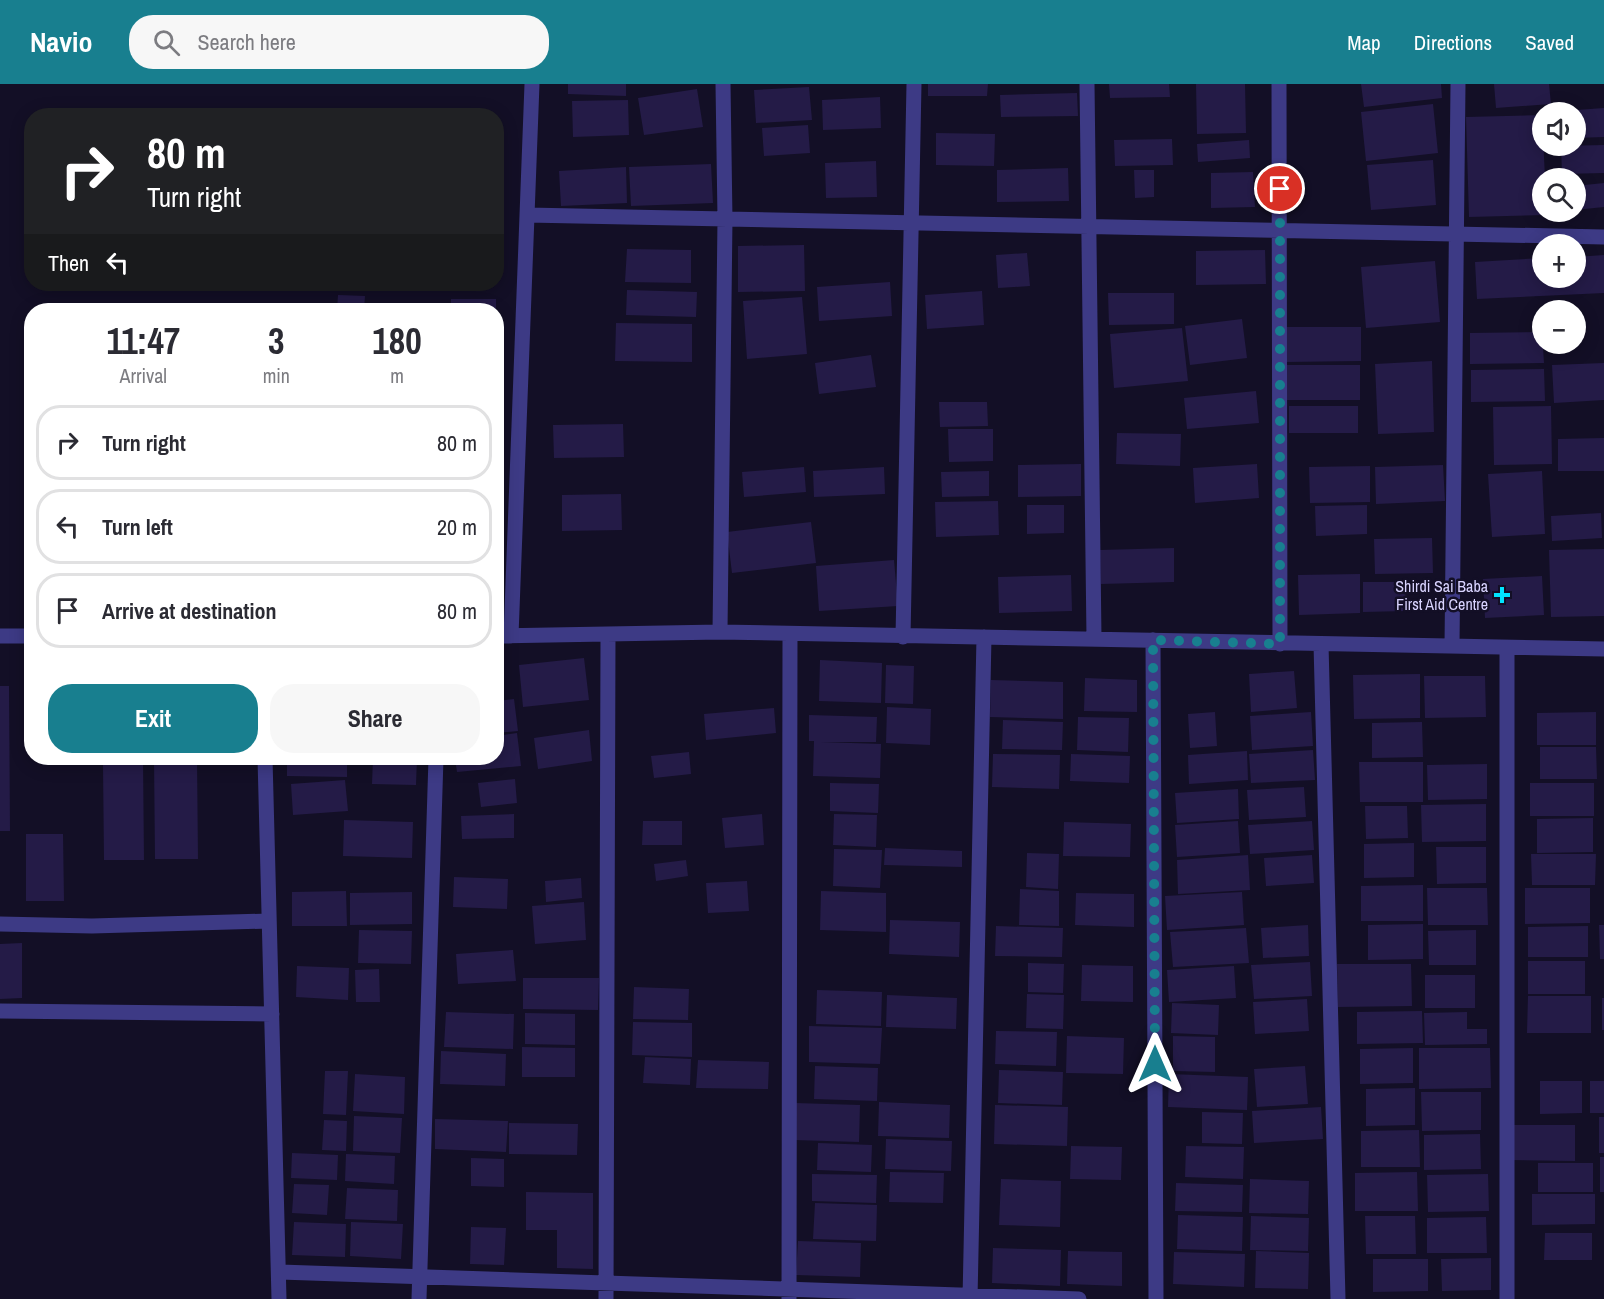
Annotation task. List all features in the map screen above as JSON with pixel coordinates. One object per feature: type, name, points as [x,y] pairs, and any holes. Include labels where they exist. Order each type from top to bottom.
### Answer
[{"type":"street","points":[[532,84],[504,636],[720,633],[1604,649]]},
{"type":"street","points":[[720,633],[725,219],[723,84]]},
{"type":"street","points":[[903,637],[914,84]]},
{"type":"street","points":[[1087,84],[1094,638]]},
{"type":"street","points":[[1279,84],[1280,644]]},
{"type":"street","points":[[1452,646],[1458,84]]},
{"type":"street","points":[[527,215],[1604,237]]},
{"type":"street","points":[[0,636],[24,636]]},
{"type":"street","points":[[606,1299],[608,636]]},
{"type":"street","points":[[789,1293],[790,636]]},
{"type":"street","points":[[970,1298],[984,637]]},
{"type":"street","points":[[1153,640],[1156,1299]]},
{"type":"street","points":[[1321,644],[1338,1299]]},
{"type":"street","points":[[1507,648],[1507,1299]]},
{"type":"street","points":[[265,765],[279,1299]]},
{"type":"street","points":[[419,1299],[436,765]]},
{"type":"street","points":[[0,924],[92,926],[269,921]]},
{"type":"street","points":[[0,1011],[272,1014]]},
{"type":"street","points":[[280,1272],[607,1282],[789,1293],[1079,1299]]},
{"type":"building","points":[[568,84],[626,84],[626,96],[568,94]]},
{"type":"building","points":[[928,84],[988,84],[987,96],[928,96]]},
{"type":"building","points":[[1109,84],[1169,84],[1170,97],[1110,98]]},
{"type":"building","points":[[1196,84],[1245,84],[1246,133],[1197,134]]},
{"type":"building","points":[[1361,84],[1441,84],[1442,98],[1364,107]]},
{"type":"building","points":[[1494,84],[1549,84],[1551,102],[1532,102],[1532,105],[1496,108]]},
{"type":"building","points":[[809,87],[812,120],[756,123],[754,90]]},
{"type":"building","points":[[697,89],[703,127],[644,135],[638,98]]},
{"type":"building","points":[[1077,93],[1078,116],[1001,117],[1000,95]]},
{"type":"building","points":[[880,97],[881,128],[823,130],[822,100]]},
{"type":"building","points":[[628,100],[629,135],[573,137],[572,101]]},
{"type":"building","points":[[1433,104],[1438,153],[1366,161],[1361,112]]},
{"type":"building","points":[[1604,108],[1604,137],[1586,138],[1586,109]]},
{"type":"building","points":[[1532,115],[1532,156],[1544,156],[1545,168],[1532,168],[1532,215],[1469,217],[1466,117]]},
{"type":"building","points":[[808,125],[810,153],[764,156],[762,128]]},
{"type":"building","points":[[936,133],[995,134],[994,166],[936,165]]},
{"type":"building","points":[[1172,139],[1173,165],[1115,166],[1114,140]]},
{"type":"building","points":[[1249,140],[1250,158],[1198,162],[1197,144]]},
{"type":"building","points":[[1586,145],[1604,145],[1604,173],[1586,173],[1586,168],[1562,168],[1561,156],[1586,156]]},
{"type":"building","points":[[1433,160],[1436,205],[1371,210],[1367,165]]},
{"type":"building","points":[[876,161],[877,197],[826,198],[825,163]]},
{"type":"building","points":[[711,164],[713,203],[631,206],[629,167]]},
{"type":"building","points":[[626,167],[627,203],[561,206],[559,171]]},
{"type":"building","points":[[1068,168],[1069,201],[997,202],[997,170]]},
{"type":"building","points":[[1134,170],[1154,170],[1154,197],[1135,198]]},
{"type":"building","points":[[1253,172],[1255,207],[1211,208],[1211,173]]},
{"type":"building","points":[[1604,183],[1604,207],[1586,209],[1586,185]]},
{"type":"building","points":[[804,245],[805,291],[738,292],[738,246]]},
{"type":"building","points":[[627,249],[691,250],[691,283],[625,282]]},
{"type":"building","points":[[1265,250],[1266,284],[1196,285],[1196,251]]},
{"type":"building","points":[[1027,253],[1030,286],[998,288],[996,255]]},
{"type":"building","points":[[1604,255],[1604,293],[1477,299],[1475,262],[1532,259],[1532,288],[1586,288],[1586,256]]},
{"type":"building","points":[[1435,261],[1440,322],[1366,328],[1361,267]]},
{"type":"building","points":[[890,282],[892,316],[819,321],[817,287]]},
{"type":"building","points":[[627,290],[697,292],[696,317],[626,315]]},
{"type":"building","points":[[982,291],[984,325],[927,329],[925,295]]},
{"type":"building","points":[[1108,293],[1174,293],[1174,324],[1109,325]]},
{"type":"building","points":[[338,295],[365,296],[364,303],[337,303]]},
{"type":"building","points":[[802,297],[807,354],[747,359],[743,301]]},
{"type":"building","points":[[451,299],[496,299],[496,303],[451,303]]},
{"type":"building","points":[[1242,319],[1247,358],[1190,365],[1185,326]]},
{"type":"building","points":[[616,323],[692,324],[692,362],[615,361]]},
{"type":"building","points":[[1285,327],[1361,327],[1361,361],[1285,362]]},
{"type":"building","points":[[1182,328],[1188,381],[1114,388],[1110,334]]},
{"type":"building","points":[[1532,332],[1532,354],[1543,354],[1544,363],[1470,364],[1470,333]]},
{"type":"building","points":[[871,355],[876,387],[819,394],[815,363]]},
{"type":"building","points":[[1432,361],[1434,432],[1378,434],[1375,364]]},
{"type":"building","points":[[1604,363],[1604,400],[1554,403],[1552,365]]},
{"type":"building","points":[[1284,365],[1360,365],[1360,400],[1284,400]]},
{"type":"building","points":[[1544,369],[1545,401],[1471,402],[1471,370]]},
{"type":"building","points":[[1256,391],[1259,423],[1187,429],[1184,398]]},
{"type":"building","points":[[939,402],[987,402],[988,426],[940,427]]},
{"type":"building","points":[[1289,406],[1358,406],[1358,433],[1289,433]]},
{"type":"building","points":[[1551,406],[1552,464],[1494,465],[1493,407]]},
{"type":"building","points":[[623,424],[624,457],[554,458],[553,425]]},
{"type":"building","points":[[948,429],[993,429],[993,461],[949,462]]},
{"type":"building","points":[[1117,433],[1181,434],[1180,466],[1116,464]]},
{"type":"building","points":[[1604,438],[1604,471],[1558,471],[1558,439]]},
{"type":"building","points":[[1081,464],[1081,496],[1018,497],[1018,465]]},
{"type":"building","points":[[1257,464],[1259,498],[1195,503],[1193,468]]},
{"type":"building","points":[[1443,465],[1445,501],[1376,504],[1375,467]]},
{"type":"building","points":[[1370,466],[1370,502],[1310,503],[1309,467]]},
{"type":"building","points":[[804,467],[806,492],[744,497],[742,472]]},
{"type":"building","points":[[884,467],[885,494],[814,497],[813,471]]},
{"type":"building","points":[[989,471],[989,496],[942,497],[941,472]]},
{"type":"building","points":[[1542,471],[1545,534],[1492,537],[1488,474]]},
{"type":"building","points":[[621,494],[622,530],[562,531],[562,495]]},
{"type":"building","points":[[998,501],[999,535],[936,537],[935,502]]},
{"type":"building","points":[[1027,505],[1064,505],[1064,533],[1027,534]]},
{"type":"building","points":[[1367,505],[1367,534],[1316,536],[1315,506]]},
{"type":"building","points":[[1601,513],[1602,538],[1552,541],[1551,516]]},
{"type":"building","points":[[811,522],[816,563],[732,573],[727,532]]},
{"type":"building","points":[[1432,538],[1433,573],[1375,574],[1374,539]]},
{"type":"building","points":[[1174,548],[1174,582],[1101,584],[1100,550]]},
{"type":"building","points":[[1604,549],[1604,616],[1551,617],[1549,550]]},
{"type":"building","points":[[894,560],[898,606],[819,611],[816,566]]},
{"type":"building","points":[[1360,574],[1360,613],[1299,615],[1298,575]]},
{"type":"building","points":[[1071,575],[1072,611],[999,613],[998,577]]},
{"type":"building","points":[[1542,576],[1544,615],[1485,618],[1483,579]]},
{"type":"building","points":[[1363,582],[1405,582],[1406,611],[1363,612]]},
{"type":"building","points":[[584,658],[589,700],[523,707],[519,665]]},
{"type":"building","points":[[820,660],[882,663],[881,703],[819,701]]},
{"type":"building","points":[[886,665],[914,666],[913,704],[885,703]]},
{"type":"building","points":[[1294,671],[1297,708],[1251,712],[1249,674]]},
{"type":"building","points":[[1420,674],[1420,718],[1354,719],[1353,675]]},
{"type":"building","points":[[1424,676],[1485,676],[1486,717],[1425,718]]},
{"type":"building","points":[[1085,678],[1137,680],[1137,712],[1084,711]]},
{"type":"building","points":[[991,680],[1063,682],[1063,719],[990,717]]},
{"type":"building","points":[[0,686],[9,686],[10,831],[0,831]]},
{"type":"building","points":[[514,699],[518,731],[504,732],[504,700]]},
{"type":"building","points":[[887,707],[931,709],[930,745],[886,743]]},
{"type":"building","points":[[774,708],[776,733],[706,740],[704,714]]},
{"type":"building","points":[[1215,712],[1217,746],[1190,748],[1188,714]]},
{"type":"building","points":[[1311,712],[1313,746],[1252,750],[1250,716]]},
{"type":"building","points":[[1596,712],[1596,745],[1537,745],[1537,713]]},
{"type":"building","points":[[809,715],[877,717],[876,742],[821,742],[881,744],[880,778],[813,776],[814,741],[809,741]]},
{"type":"building","points":[[1078,717],[1129,718],[1128,752],[1077,750]]},
{"type":"building","points":[[1003,720],[1063,722],[1062,750],[1002,749]]},
{"type":"building","points":[[1422,722],[1423,757],[1372,758],[1372,723]]},
{"type":"building","points":[[589,730],[592,761],[538,769],[534,738]]},
{"type":"building","points":[[517,733],[521,766],[457,772],[456,765],[504,765],[504,735]]},
{"type":"building","points":[[1540,747],[1596,747],[1597,779],[1540,779]]},
{"type":"building","points":[[1313,750],[1315,780],[1251,783],[1249,754]]},
{"type":"building","points":[[1247,751],[1248,780],[1189,784],[1188,755]]},
{"type":"building","points":[[689,752],[691,774],[654,778],[651,756]]},
{"type":"building","points":[[993,754],[1060,755],[1059,789],[992,787]]},
{"type":"building","points":[[1071,754],[1130,756],[1129,783],[1070,781]]},
{"type":"building","points":[[1359,762],[1423,762],[1423,802],[1360,802]]},
{"type":"building","points":[[1487,764],[1487,799],[1428,800],[1427,765]]},
{"type":"building","points":[[103,765],[143,765],[144,860],[104,860]]},
{"type":"building","points":[[154,765],[197,765],[198,859],[155,859]]},
{"type":"building","points":[[287,765],[347,765],[347,777],[287,776]]},
{"type":"building","points":[[373,765],[417,765],[416,785],[372,784]]},
{"type":"building","points":[[515,779],[517,803],[481,807],[478,783]]},
{"type":"building","points":[[345,780],[348,811],[293,815],[291,784]]},
{"type":"building","points":[[830,783],[879,784],[878,813],[830,811]]},
{"type":"building","points":[[1530,783],[1594,783],[1594,816],[1530,816]]},
{"type":"building","points":[[1304,787],[1306,817],[1249,820],[1247,790]]},
{"type":"building","points":[[1238,789],[1239,819],[1177,823],[1175,793]]},
{"type":"building","points":[[1486,804],[1486,841],[1422,842],[1421,805]]},
{"type":"building","points":[[1365,806],[1407,806],[1408,838],[1366,839]]},
{"type":"building","points":[[514,814],[514,838],[462,839],[461,816]]},
{"type":"building","points":[[762,814],[764,845],[725,848],[722,818]]},
{"type":"building","points":[[834,814],[877,815],[876,847],[833,845]]},
{"type":"building","points":[[1593,818],[1593,852],[1537,853],[1537,819]]},
{"type":"building","points":[[344,820],[413,822],[412,858],[343,856]]},
{"type":"building","points":[[643,821],[682,821],[682,845],[642,845]]},
{"type":"building","points":[[1238,821],[1240,853],[1177,857],[1175,825]]},
{"type":"building","points":[[1312,821],[1314,850],[1250,854],[1248,825]]},
{"type":"building","points":[[1064,822],[1131,824],[1130,857],[1063,856]]},
{"type":"building","points":[[26,834],[63,834],[64,901],[26,901]]},
{"type":"building","points":[[1414,843],[1414,877],[1364,878],[1364,844]]},
{"type":"building","points":[[1436,847],[1486,847],[1486,883],[1437,884]]},
{"type":"building","points":[[885,848],[962,851],[962,867],[884,865]]},
{"type":"building","points":[[834,849],[882,850],[880,888],[833,886]]},
{"type":"building","points":[[1027,853],[1059,854],[1058,889],[1026,887]]},
{"type":"building","points":[[1531,854],[1596,854],[1595,885],[1532,885]]},
{"type":"building","points":[[1248,855],[1250,890],[1178,894],[1177,860]]},
{"type":"building","points":[[1312,855],[1314,883],[1266,886],[1264,858]]},
{"type":"building","points":[[686,860],[688,876],[656,881],[654,864]]},
{"type":"building","points":[[454,877],[508,879],[507,909],[453,907]]},
{"type":"building","points":[[581,878],[582,898],[546,902],[545,881]]},
{"type":"building","points":[[747,881],[749,911],[708,913],[706,883]]},
{"type":"building","points":[[1423,885],[1423,921],[1361,921],[1361,886]]},
{"type":"building","points":[[1427,888],[1487,888],[1488,925],[1428,925]]},
{"type":"building","points":[[1525,888],[1590,888],[1590,923],[1525,924]]},
{"type":"building","points":[[1020,889],[1059,891],[1059,926],[1019,925]]},
{"type":"building","points":[[346,891],[347,926],[292,926],[292,892]]},
{"type":"building","points":[[821,891],[886,893],[886,932],[820,930]]},
{"type":"building","points":[[412,892],[412,924],[350,925],[350,893]]},
{"type":"building","points":[[1242,892],[1244,925],[1167,930],[1165,896]]},
{"type":"building","points":[[1076,893],[1134,894],[1134,927],[1075,925]]},
{"type":"building","points":[[584,902],[586,940],[535,944],[532,906]]},
{"type":"building","points":[[890,920],[960,922],[959,957],[889,954]]},
{"type":"building","points":[[1423,924],[1423,959],[1368,960],[1368,925]]},
{"type":"building","points":[[1308,925],[1309,956],[1263,958],[1261,928]]},
{"type":"building","points":[[1599,925],[1604,925],[1604,959],[1600,959]]},
{"type":"building","points":[[996,926],[1063,928],[1062,957],[995,956]]},
{"type":"building","points":[[1588,926],[1588,957],[1528,957],[1528,927]]},
{"type":"building","points":[[1246,928],[1249,963],[1173,967],[1170,932]]},
{"type":"building","points":[[359,930],[412,931],[411,964],[358,963]]},
{"type":"building","points":[[1476,930],[1476,965],[1429,965],[1428,931]]},
{"type":"building","points":[[22,943],[22,998],[0,999],[0,944]]},
{"type":"building","points":[[513,950],[516,981],[458,984],[456,954]]},
{"type":"building","points":[[1528,961],[1585,961],[1585,994],[1528,994]]},
{"type":"building","points":[[1310,962],[1312,996],[1254,999],[1251,965]]},
{"type":"building","points":[[1028,963],[1064,964],[1063,993],[1028,992]]},
{"type":"building","points":[[1337,964],[1411,964],[1412,1006],[1338,1007]]},
{"type":"building","points":[[1082,965],[1133,966],[1133,1002],[1081,1001]]},
{"type":"building","points":[[297,966],[349,968],[348,1000],[296,997]]},
{"type":"building","points":[[1234,966],[1236,998],[1169,1002],[1167,970]]},
{"type":"building","points":[[379,969],[380,1002],[356,1002],[355,970]]},
{"type":"building","points":[[1425,975],[1475,975],[1475,1008],[1425,1008]]},
{"type":"building","points":[[523,978],[599,978],[598,1010],[523,1009]]},
{"type":"building","points":[[634,987],[689,989],[688,1020],[633,1019]]},
{"type":"building","points":[[817,990],[882,992],[881,1026],[816,1024]]},
{"type":"building","points":[[1027,994],[1064,995],[1063,1029],[1026,1028]]},
{"type":"building","points":[[887,995],[957,998],[956,1029],[886,1027]]},
{"type":"building","points":[[1528,996],[1591,996],[1591,1033],[1527,1033]]},
{"type":"building","points":[[1602,998],[1604,998],[1604,1030],[1602,1030]]},
{"type":"building","points":[[1307,999],[1309,1031],[1255,1034],[1253,1002]]},
{"type":"building","points":[[1172,1003],[1219,1005],[1218,1035],[1171,1033]]},
{"type":"building","points":[[1422,1011],[1423,1043],[1357,1044],[1357,1012]]},
{"type":"building","points":[[446,1012],[514,1014],[513,1049],[444,1047]]},
{"type":"building","points":[[1467,1012],[1467,1029],[1487,1029],[1487,1044],[1425,1045],[1424,1013]]},
{"type":"building","points":[[525,1013],[575,1014],[575,1045],[525,1044]]},
{"type":"building","points":[[633,1022],[692,1023],[692,1057],[632,1055]]},
{"type":"building","points":[[809,1026],[882,1028],[880,1064],[809,1062]]},
{"type":"building","points":[[996,1031],[1057,1032],[1056,1066],[995,1064]]},
{"type":"building","points":[[1067,1036],[1124,1038],[1123,1074],[1066,1073]]},
{"type":"building","points":[[1173,1036],[1215,1037],[1215,1072],[1173,1071]]},
{"type":"building","points":[[522,1047],[575,1048],[575,1077],[522,1077]]},
{"type":"building","points":[[1413,1048],[1413,1083],[1360,1084],[1360,1049]]},
{"type":"building","points":[[1419,1048],[1490,1048],[1491,1088],[1419,1089]]},
{"type":"building","points":[[441,1051],[506,1054],[505,1086],[440,1084]]},
{"type":"building","points":[[645,1057],[691,1059],[690,1085],[643,1083]]},
{"type":"building","points":[[698,1060],[769,1062],[768,1089],[696,1088]]},
{"type":"building","points":[[815,1066],[878,1068],[877,1101],[814,1099]]},
{"type":"building","points":[[1305,1066],[1308,1104],[1257,1107],[1254,1069]]},
{"type":"building","points":[[999,1070],[1063,1072],[1062,1105],[998,1103]]},
{"type":"building","points":[[325,1071],[348,1071],[346,1115],[323,1114]]},
{"type":"building","points":[[355,1074],[405,1077],[404,1114],[353,1111]]},
{"type":"building","points":[[1169,1074],[1248,1077],[1247,1110],[1168,1107]]},
{"type":"building","points":[[1540,1081],[1582,1081],[1582,1113],[1540,1114]]},
{"type":"building","points":[[1590,1081],[1604,1081],[1604,1113],[1590,1113]]},
{"type":"building","points":[[1415,1088],[1415,1125],[1366,1126],[1366,1089]]},
{"type":"building","points":[[1421,1092],[1481,1092],[1481,1130],[1422,1131]]},
{"type":"building","points":[[879,1102],[950,1105],[949,1138],[878,1136]]},
{"type":"building","points":[[795,1103],[860,1105],[859,1142],[794,1140]]},
{"type":"building","points":[[995,1105],[1068,1107],[1067,1146],[994,1144]]},
{"type":"building","points":[[1321,1107],[1323,1139],[1254,1143],[1252,1111]]},
{"type":"building","points":[[1202,1112],[1243,1113],[1242,1144],[1202,1143]]},
{"type":"building","points":[[354,1116],[402,1118],[400,1153],[353,1151]]},
{"type":"building","points":[[1599,1117],[1604,1117],[1604,1153],[1599,1153]]},
{"type":"building","points":[[435,1119],[508,1121],[506,1152],[435,1149]]},
{"type":"building","points":[[324,1120],[347,1121],[346,1151],[322,1150]]},
{"type":"building","points":[[509,1123],[578,1124],[577,1155],[509,1154]]},
{"type":"building","points":[[1509,1125],[1575,1125],[1575,1161],[1509,1160]]},
{"type":"building","points":[[1419,1130],[1420,1167],[1361,1167],[1361,1131]]},
{"type":"building","points":[[1480,1134],[1481,1169],[1424,1170],[1424,1135]]},
{"type":"building","points":[[886,1139],[952,1141],[951,1171],[885,1169]]},
{"type":"building","points":[[818,1143],[872,1145],[871,1172],[817,1170]]},
{"type":"building","points":[[1071,1146],[1122,1147],[1121,1180],[1070,1179]]},
{"type":"building","points":[[1186,1146],[1244,1147],[1243,1179],[1185,1177]]},
{"type":"building","points":[[292,1153],[338,1155],[337,1180],[291,1178]]},
{"type":"building","points":[[346,1154],[395,1156],[394,1184],[345,1181]]},
{"type":"building","points":[[1600,1157],[1604,1157],[1604,1192],[1600,1192]]},
{"type":"building","points":[[471,1158],[504,1159],[504,1187],[471,1186]]},
{"type":"building","points":[[1538,1163],[1593,1163],[1593,1192],[1538,1192]]},
{"type":"building","points":[[890,1172],[944,1173],[943,1203],[889,1202]]},
{"type":"building","points":[[1417,1172],[1418,1211],[1355,1211],[1355,1173]]},
{"type":"building","points":[[812,1174],[877,1175],[876,1203],[812,1201]]},
{"type":"building","points":[[1488,1174],[1489,1211],[1428,1212],[1427,1175]]},
{"type":"building","points":[[1001,1179],[1061,1181],[1060,1227],[999,1225]]},
{"type":"building","points":[[1250,1179],[1309,1181],[1308,1214],[1249,1213]]},
{"type":"building","points":[[1176,1183],[1243,1185],[1242,1212],[1175,1211]]},
{"type":"building","points":[[294,1184],[329,1185],[327,1215],[292,1213]]},
{"type":"building","points":[[347,1188],[398,1190],[397,1221],[345,1219]]},
{"type":"building","points":[[526,1192],[593,1193],[593,1269],[557,1268],[557,1230],[526,1230]]},
{"type":"building","points":[[1532,1194],[1595,1194],[1595,1224],[1532,1225]]},
{"type":"building","points":[[815,1203],[877,1205],[876,1241],[813,1239]]},
{"type":"building","points":[[1178,1215],[1243,1217],[1242,1251],[1177,1249]]},
{"type":"building","points":[[1251,1216],[1309,1218],[1308,1251],[1250,1250]]},
{"type":"building","points":[[1365,1216],[1415,1216],[1416,1254],[1366,1254]]},
{"type":"building","points":[[1486,1217],[1487,1253],[1427,1253],[1427,1218]]},
{"type":"building","points":[[294,1222],[346,1224],[345,1257],[292,1255]]},
{"type":"building","points":[[351,1222],[403,1224],[401,1259],[350,1256]]},
{"type":"building","points":[[471,1227],[506,1228],[504,1265],[470,1264]]},
{"type":"building","points":[[1545,1233],[1592,1233],[1592,1260],[1544,1260]]},
{"type":"building","points":[[798,1241],[861,1243],[860,1277],[796,1275]]},
{"type":"building","points":[[993,1248],[1061,1250],[1060,1286],[992,1283]]},
{"type":"building","points":[[1068,1251],[1122,1252],[1122,1286],[1067,1284]]},
{"type":"building","points":[[1256,1251],[1309,1253],[1308,1289],[1255,1288]]},
{"type":"building","points":[[1174,1252],[1245,1254],[1244,1287],[1173,1284]]},
{"type":"building","points":[[1491,1258],[1491,1290],[1442,1291],[1441,1259]]},
{"type":"building","points":[[1373,1259],[1428,1259],[1428,1291],[1373,1292]]},
{"type":"place","name":"Shirdi Sai Baba First Aid Centre","points":[[1502,595]]},
{"type":"route","points":[[1155,1064],[1153,640],[1280,644],[1280,189]]}]
